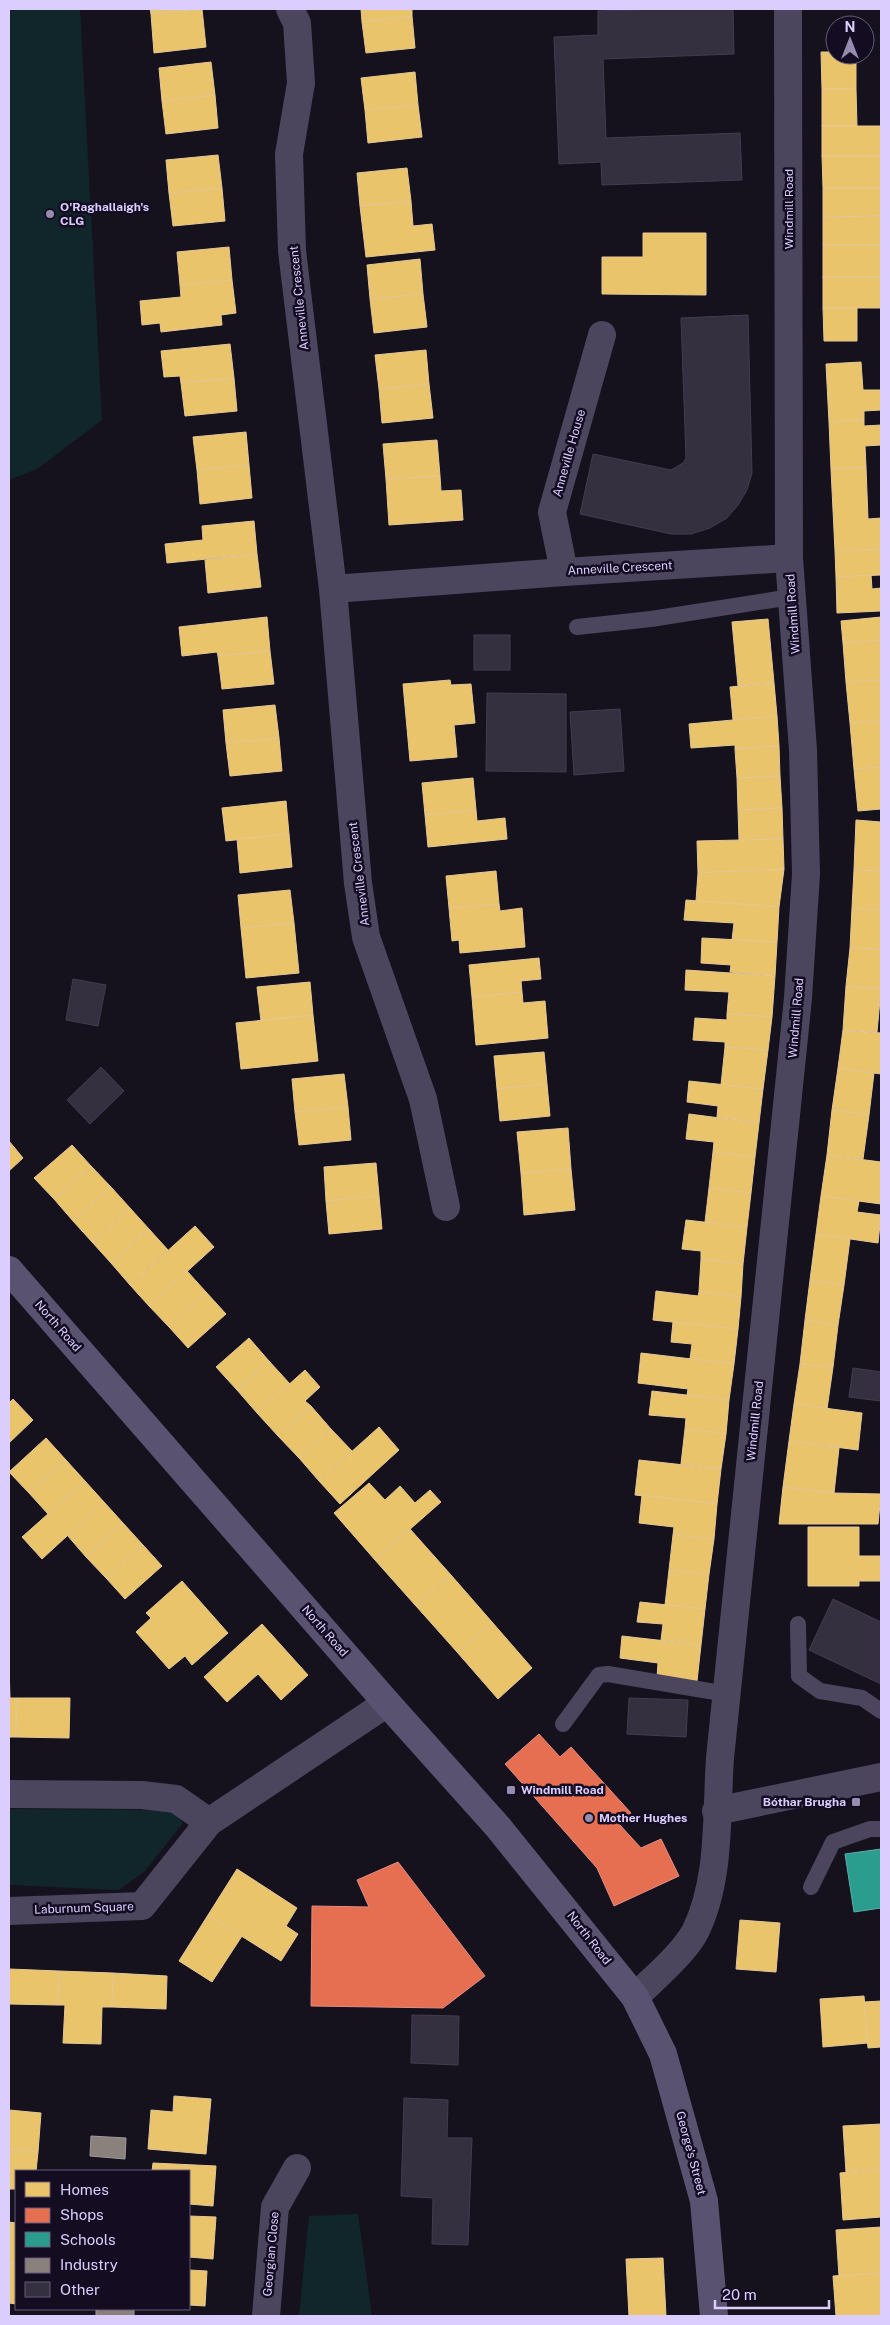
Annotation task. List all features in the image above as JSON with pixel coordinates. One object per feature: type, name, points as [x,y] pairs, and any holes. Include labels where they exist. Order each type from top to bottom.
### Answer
[{"type":"main road","name":"North Road","points":[[9,1270],[387,1703],[498,1827],[635,1997]]},
{"type":"main road","name":"George's Street","points":[[635,1997],[663,2054],[704,2201],[714,2316]]},
{"type":"street","name":"Anneville Crescent","points":[[290,9],[297,23],[301,83],[290,154],[292,251],[333,589],[358,883],[366,937],[423,1099],[446,1207]]},
{"type":"street","name":"Windmill Road","points":[[635,1997],[666,1967],[695,1933],[713,1880],[716,1811],[727,1694],[798,998],[806,874],[803,750],[789,558],[788,9]]},
{"type":"street","name":"Anneville House","points":[[564,572],[552,512],[602,335]]},
{"type":"street","name":"Anneville Crescent","points":[[333,589],[789,558]]},
{"type":"street","name":"Laburnum Square","points":[[9,1911],[142,1906],[210,1822],[387,1703]]},
{"type":"street","points":[[716,1811],[881,1778]]},
{"type":"street","points":[[9,1794],[142,1795],[176,1799],[210,1822]]},
{"type":"street","name":"Georgian Close","points":[[266,2316],[275,2207],[297,2168]]},
{"type":"lane","points":[[577,627],[650,619],[791,597]]},
{"type":"lane","points":[[798,1624],[799,1676],[820,1691],[862,1698],[881,1711]]},
{"type":"lane","points":[[563,1724],[599,1675],[608,1674],[727,1694]]},
{"type":"lane","points":[[810,1886],[833,1842],[870,1829],[881,1829]]},
{"type":"green space","name":"O'Raghallaigh's CLG","points":[[9,9],[80,9],[102,420],[37,469],[9,480]]},
{"type":"green space","points":[[9,1809],[173,1810],[183,1823],[144,1872],[119,1890],[9,1885]]},
{"type":"green space","points":[[358,2214],[372,2316],[299,2316],[309,2216]]},
{"type":"building: Homes","points":[[150,9],[200,9],[151,14]]},
{"type":"building: Homes","points":[[202,9],[206,47],[154,53],[151,14]]},
{"type":"building: Homes","points":[[361,9],[412,9],[412,16],[362,22]]},
{"type":"building: Homes","points":[[412,16],[415,48],[366,53],[362,22]]},
{"type":"building: Homes","points":[[821,52],[825,52],[825,65],[856,65],[856,89],[822,89]]},
{"type":"building: Homes","points":[[211,62],[215,95],[162,101],[159,68]]},
{"type":"building: Homes","points":[[415,72],[418,105],[365,110],[361,78]]},
{"type":"building: Homes","points":[[822,89],[856,89],[857,126],[822,126]]},
{"type":"building: Homes","points":[[215,95],[218,128],[166,134],[162,101]]},
{"type":"building: Homes","points":[[418,105],[422,137],[368,143],[365,110]]},
{"type":"building: Homes","points":[[822,126],[881,126],[881,156],[822,156]]},
{"type":"building: Homes","points":[[218,155],[222,188],[169,193],[166,160]]},
{"type":"building: Homes","points":[[822,156],[881,156],[881,188],[823,188]]},
{"type":"building: Homes","points":[[407,168],[411,201],[360,206],[357,173]]},
{"type":"building: Homes","points":[[222,188],[225,221],[173,226],[169,193]]},
{"type":"building: Homes","points":[[823,188],[881,188],[881,216],[823,217]]},
{"type":"building: Homes","points":[[411,201],[413,226],[432,224],[435,250],[366,257],[360,206]]},
{"type":"building: Homes","points":[[881,216],[881,245],[823,245],[823,217]]},
{"type":"building: Homes","points":[[643,233],[706,233],[706,295],[602,294],[602,257],[643,257]]},
{"type":"building: Homes","points":[[823,245],[881,245],[881,277],[823,277]]},
{"type":"building: Homes","points":[[229,247],[232,280],[180,285],[177,252]]},
{"type":"building: Homes","points":[[420,259],[423,294],[370,299],[367,265]]},
{"type":"building: Homes","points":[[823,277],[881,277],[881,308],[823,308]]},
{"type":"building: Homes","points":[[232,280],[236,313],[221,315],[222,325],[161,332],[160,323],[142,325],[140,301],[181,297],[180,285]]},
{"type":"building: Homes","points":[[423,294],[427,327],[374,333],[370,299]]},
{"type":"building: Homes","points":[[823,308],[857,308],[857,341],[824,341]]},
{"type":"building: Homes","points":[[230,344],[234,378],[181,383],[180,376],[164,377],[161,351]]},
{"type":"building: Homes","points":[[426,350],[429,384],[379,389],[375,355]]},
{"type":"building: Homes","points":[[861,362],[863,390],[881,390],[881,410],[864,411],[864,420],[829,422],[826,364]]},
{"type":"building: Homes","points":[[234,378],[237,411],[185,416],[181,383]]},
{"type":"building: Homes","points":[[429,384],[433,418],[382,423],[379,389]]},
{"type":"building: Homes","points":[[864,420],[864,426],[881,425],[881,445],[865,446],[866,467],[831,469],[829,422]]},
{"type":"building: Homes","points":[[246,432],[249,465],[197,470],[193,437]]},
{"type":"building: Homes","points":[[437,440],[440,476],[386,479],[383,444]]},
{"type":"building: Homes","points":[[249,465],[252,498],[200,504],[197,470]]},
{"type":"building: Homes","points":[[866,467],[868,519],[881,518],[881,549],[835,551],[831,469]]},
{"type":"building: Homes","points":[[440,476],[441,491],[461,490],[463,520],[389,525],[386,479]]},
{"type":"building: Homes","points":[[254,521],[257,554],[167,563],[165,544],[203,540],[202,526]]},
{"type":"building: Homes","points":[[881,549],[881,575],[836,577],[835,551]]},
{"type":"building: Homes","points":[[257,554],[261,587],[208,593],[205,560]]},
{"type":"building: Homes","points":[[871,575],[872,589],[881,588],[881,611],[837,613],[836,577]]},
{"type":"building: Homes","points":[[267,617],[270,651],[218,656],[217,652],[182,656],[179,627]]},
{"type":"building: Homes","points":[[881,617],[881,640],[843,643],[841,621]]},
{"type":"building: Homes","points":[[768,619],[774,683],[738,686],[732,622]]},
{"type":"building: Homes","points":[[881,640],[881,680],[846,682],[843,643]]},
{"type":"building: Homes","points":[[270,651],[274,684],[222,689],[218,656]]},
{"type":"building: Homes","points":[[450,680],[451,685],[471,684],[475,723],[454,725],[457,757],[410,761],[403,684]]},
{"type":"building: Homes","points":[[881,680],[881,721],[850,723],[846,682]]},
{"type":"building: Homes","points":[[774,683],[777,716],[733,720],[730,687]]},
{"type":"building: Homes","points":[[275,705],[279,738],[226,743],[223,710]]},
{"type":"building: Homes","points":[[777,716],[779,746],[735,749],[735,745],[691,748],[689,724]]},
{"type":"building: Homes","points":[[881,721],[881,767],[854,769],[850,723]]},
{"type":"building: Homes","points":[[279,738],[282,771],[230,776],[226,743]]},
{"type":"building: Homes","points":[[779,746],[780,776],[737,778],[735,749]]},
{"type":"building: Homes","points":[[881,767],[881,809],[858,811],[854,769]]},
{"type":"building: Homes","points":[[780,776],[782,808],[738,810],[737,778]]},
{"type":"building: Homes","points":[[473,778],[476,810],[425,815],[422,783]]},
{"type":"building: Homes","points":[[286,801],[289,834],[226,841],[222,808]]},
{"type":"building: Homes","points":[[782,808],[783,839],[739,840],[738,810]]},
{"type":"building: Homes","points":[[476,810],[477,821],[505,818],[507,839],[428,847],[425,815]]},
{"type":"building: Homes","points":[[856,820],[881,822],[881,871],[854,870]]},
{"type":"building: Homes","points":[[289,834],[292,867],[240,873],[237,839]]},
{"type":"building: Homes","points":[[783,839],[784,869],[698,873],[697,841]]},
{"type":"building: Homes","points":[[784,869],[779,907],[696,901],[698,873]]},
{"type":"building: Homes","points":[[854,870],[881,871],[881,910],[852,908]]},
{"type":"building: Homes","points":[[496,871],[499,904],[449,908],[446,876]]},
{"type":"building: Homes","points":[[290,890],[294,923],[241,928],[238,895]]},
{"type":"building: Homes","points":[[686,900],[779,907],[777,942],[732,940],[734,923],[684,920]]},
{"type":"building: Homes","points":[[499,904],[500,911],[522,908],[525,947],[460,953],[459,940],[452,941],[449,908]]},
{"type":"building: Homes","points":[[852,908],[881,910],[881,949],[850,948]]},
{"type":"building: Homes","points":[[294,923],[299,973],[246,978],[241,928]]},
{"type":"building: Homes","points":[[702,938],[777,942],[775,976],[730,972],[731,965],[701,963]]},
{"type":"building: Homes","points":[[850,948],[881,949],[881,989],[846,986]]},
{"type":"building: Homes","points":[[539,958],[541,979],[521,981],[522,992],[472,997],[469,965]]},
{"type":"building: Homes","points":[[686,970],[775,976],[772,1017],[727,1014],[729,992],[685,990]]},
{"type":"building: Homes","points":[[310,982],[313,1015],[261,1021],[257,987]]},
{"type":"building: Homes","points":[[846,986],[881,989],[877,1032],[843,1030]]},
{"type":"building: Homes","points":[[522,992],[523,1003],[545,1001],[548,1038],[476,1045],[472,997]]},
{"type":"building: Homes","points":[[727,1014],[772,1017],[768,1050],[725,1047],[725,1042],[693,1040],[695,1018],[727,1020]]},
{"type":"building: Homes","points":[[313,1015],[318,1061],[241,1069],[236,1023]]},
{"type":"building: Homes","points":[[843,1030],[881,1033],[881,1074],[838,1068]]},
{"type":"building: Homes","points":[[725,1047],[768,1050],[763,1089],[721,1085]]},
{"type":"building: Homes","points":[[544,1052],[547,1084],[497,1089],[494,1056]]},
{"type":"building: Homes","points":[[838,1068],[874,1073],[869,1115],[832,1110]]},
{"type":"building: Homes","points":[[344,1074],[348,1107],[295,1112],[292,1079]]},
{"type":"building: Homes","points":[[689,1081],[763,1089],[759,1123],[717,1117],[718,1106],[687,1102]]},
{"type":"building: Homes","points":[[547,1084],[550,1116],[500,1121],[497,1089]]},
{"type":"building: Homes","points":[[348,1107],[351,1140],[299,1145],[295,1112]]},
{"type":"building: Homes","points":[[832,1110],[869,1115],[863,1159],[827,1155]]},
{"type":"building: Homes","points":[[689,1114],[759,1123],[755,1157],[713,1152],[714,1142],[686,1139]]},
{"type":"building: Homes","points":[[568,1128],[571,1169],[521,1173],[517,1132]]},
{"type":"building: Homes","points":[[9,1141],[23,1158],[9,1171]]},
{"type":"building: Homes","points":[[72,1145],[91,1166],[54,1199],[34,1178]]},
{"type":"building: Homes","points":[[713,1152],[755,1157],[751,1193],[709,1188]]},
{"type":"building: Homes","points":[[827,1155],[881,1162],[881,1204],[821,1196]]},
{"type":"building: Homes","points":[[376,1163],[379,1196],[326,1201],[324,1167]]},
{"type":"building: Homes","points":[[91,1166],[111,1187],[73,1221],[54,1199]]},
{"type":"building: Homes","points":[[571,1169],[575,1210],[524,1215],[521,1173]]},
{"type":"building: Homes","points":[[111,1187],[130,1208],[92,1242],[73,1221]]},
{"type":"building: Homes","points":[[709,1188],[751,1193],[747,1227],[705,1222]]},
{"type":"building: Homes","points":[[379,1196],[382,1229],[329,1234],[326,1201]]},
{"type":"building: Homes","points":[[821,1196],[859,1201],[857,1212],[881,1215],[878,1243],[816,1234]]},
{"type":"building: Homes","points":[[130,1208],[149,1229],[111,1263],[92,1242]]},
{"type":"building: Homes","points":[[686,1220],[747,1227],[743,1264],[701,1259],[701,1251],[682,1249]]},
{"type":"building: Homes","points":[[195,1226],[214,1247],[149,1306],[130,1285]]},
{"type":"building: Homes","points":[[149,1229],[168,1250],[130,1285],[111,1263]]},
{"type":"building: Homes","points":[[816,1234],[850,1239],[844,1285],[810,1280]]},
{"type":"building: Homes","points":[[701,1259],[743,1264],[741,1297],[699,1292]]},
{"type":"building: Homes","points":[[187,1271],[206,1292],[169,1327],[149,1306]]},
{"type":"building: Homes","points":[[810,1280],[844,1285],[838,1325],[805,1320]]},
{"type":"building: Homes","points":[[656,1291],[698,1296],[699,1292],[741,1297],[738,1329],[653,1320]]},
{"type":"building: Homes","points":[[206,1292],[226,1314],[188,1348],[169,1327]]},
{"type":"building: Homes","points":[[805,1320],[838,1325],[833,1367],[800,1364]]},
{"type":"building: Homes","points":[[673,1322],[738,1329],[734,1364],[690,1359],[692,1344],[671,1342]]},
{"type":"building: Homes","points":[[249,1338],[269,1361],[237,1390],[216,1367]]},
{"type":"building: Homes","points":[[641,1353],[734,1364],[729,1400],[687,1395],[688,1389],[638,1383]]},
{"type":"building: Homes","points":[[269,1361],[290,1384],[257,1413],[237,1390]]},
{"type":"building: Homes","points":[[800,1364],[833,1367],[827,1409],[794,1404]]},
{"type":"building: Homes","points":[[305,1370],[320,1387],[305,1401],[311,1406],[278,1436],[257,1413]]},
{"type":"building: Homes","points":[[652,1391],[729,1400],[726,1434],[685,1429],[686,1418],[649,1415]]},
{"type":"building: Homes","points":[[13,1399],[33,1420],[9,1443],[9,1403]]},
{"type":"building: Homes","points":[[794,1404],[862,1413],[858,1450],[789,1441]]},
{"type":"building: Homes","points":[[311,1406],[331,1429],[299,1458],[278,1436]]},
{"type":"building: Homes","points":[[379,1427],[399,1450],[340,1504],[319,1481]]},
{"type":"building: Homes","points":[[331,1429],[352,1451],[319,1481],[299,1458]]},
{"type":"building: Homes","points":[[685,1429],[726,1434],[721,1469],[681,1464]]},
{"type":"building: Homes","points":[[46,1438],[66,1460],[29,1493],[9,1472]]},
{"type":"building: Homes","points":[[789,1441],[839,1448],[834,1493],[783,1487]]},
{"type":"building: Homes","points":[[66,1460],[85,1481],[48,1514],[29,1493]]},
{"type":"building: Homes","points":[[639,1460],[721,1469],[717,1504],[635,1495]]},
{"type":"building: Homes","points":[[85,1481],[104,1502],[42,1559],[22,1537]]},
{"type":"building: Homes","points":[[369,1483],[385,1500],[400,1486],[415,1503],[430,1490],[441,1502],[375,1560],[334,1513]]},
{"type":"building: Homes","points":[[783,1487],[834,1493],[881,1494],[878,1524],[779,1524]]},
{"type":"building: Homes","points":[[642,1495],[717,1504],[714,1539],[673,1535],[674,1527],[639,1523]]},
{"type":"building: Homes","points":[[104,1502],[123,1523],[86,1557],[67,1535]]},
{"type":"building: Homes","points":[[123,1523],[143,1545],[106,1578],[86,1557]]},
{"type":"building: Homes","points":[[808,1527],[859,1527],[859,1556],[881,1556],[881,1581],[859,1581],[859,1586],[808,1586]]},
{"type":"building: Homes","points":[[410,1529],[451,1575],[416,1606],[375,1560]]},
{"type":"building: Homes","points":[[673,1535],[714,1539],[709,1574],[669,1570]]},
{"type":"building: Homes","points":[[143,1545],[162,1566],[125,1599],[106,1578]]},
{"type":"building: Homes","points":[[669,1570],[709,1574],[705,1609],[665,1605]]},
{"type":"building: Homes","points":[[451,1575],[492,1622],[457,1652],[416,1606]]},
{"type":"building: Homes","points":[[182,1581],[228,1633],[192,1665],[185,1656],[169,1669],[136,1632],[151,1618],[146,1613]]},
{"type":"building: Homes","points":[[640,1602],[705,1609],[701,1645],[661,1640],[663,1624],[637,1622]]},
{"type":"building: Homes","points":[[492,1622],[532,1668],[498,1699],[457,1652]]},
{"type":"building: Homes","points":[[262,1624],[308,1675],[281,1700],[258,1674],[227,1702],[204,1677]]},
{"type":"building: Homes","points":[[622,1636],[701,1645],[697,1681],[657,1677],[658,1663],[620,1658]]},
{"type":"building: Homes","points":[[9,1667],[10,1698],[17,1698],[16,1737],[9,1737]]},
{"type":"building: Homes","points":[[17,1698],[70,1698],[69,1738],[16,1737]]},
{"type":"building: Homes","points":[[237,1869],[297,1908],[286,1926],[298,1934],[281,1961],[208,1915]]},
{"type":"building: Homes","points":[[208,1915],[242,1936],[212,1982],[179,1961]]},
{"type":"building: Homes","points":[[740,1920],[780,1923],[776,1972],[736,1969]]},
{"type":"building: Homes","points":[[9,1969],[59,1971],[58,2005],[9,2004]]},
{"type":"building: Homes","points":[[59,1971],[113,1973],[112,2007],[102,2007],[101,2044],[63,2043],[65,2005],[58,2005]]},
{"type":"building: Homes","points":[[113,1973],[167,1976],[166,2009],[112,2007]]},
{"type":"building: Homes","points":[[864,1996],[868,2043],[823,2047],[820,1999]]},
{"type":"building: Homes","points":[[881,2001],[881,2047],[868,2048],[864,2002]]},
{"type":"building: Homes","points":[[174,2096],[211,2099],[206,2154],[148,2149],[151,2110],[173,2112]]},
{"type":"building: Homes","points":[[9,2110],[41,2113],[38,2152],[9,2149]]},
{"type":"building: Homes","points":[[881,2124],[881,2169],[846,2172],[843,2126]]},
{"type":"building: Homes","points":[[9,2149],[38,2152],[36,2170],[15,2170],[15,2189],[9,2189]]},
{"type":"building: Homes","points":[[153,2163],[216,2166],[213,2206],[190,2204],[190,2170],[152,2170]]},
{"type":"building: Homes","points":[[881,2169],[881,2217],[843,2220],[840,2173]]},
{"type":"building: Homes","points":[[190,2216],[216,2217],[213,2259],[190,2257]]},
{"type":"building: Homes","points":[[9,2222],[15,2223],[15,2263],[9,2263]]},
{"type":"building: Homes","points":[[881,2227],[881,2273],[839,2276],[836,2230]]},
{"type":"building: Homes","points":[[663,2258],[666,2316],[629,2316],[626,2259]]},
{"type":"building: Homes","points":[[9,2263],[15,2263],[15,2304],[9,2303]]},
{"type":"building: Homes","points":[[190,2270],[207,2271],[205,2306],[190,2305]]},
{"type":"building: Homes","points":[[881,2273],[881,2316],[836,2316],[833,2276]]},
{"type":"building: Shops","name":"Mother Hughes","points":[[539,1734],[560,1757],[571,1747],[631,1813],[619,1824],[641,1848],[661,1839],[679,1876],[614,1906],[597,1868],[505,1764]]},
{"type":"building: Shops","points":[[398,1862],[485,1976],[443,2008],[311,2006],[312,1906],[369,1907],[357,1880]]},
{"type":"building: Schools","points":[[881,1849],[881,1908],[854,1912],[845,1854]]},
{"type":"building: Industry","points":[[91,2136],[126,2138],[125,2159],[90,2156]]},
{"type":"building: Industry","points":[[96,2310],[134,2310],[134,2316],[96,2316]]},
{"type":"building: Other","points":[[733,9],[734,54],[603,59],[606,138],[740,133],[742,180],[602,185],[601,162],[559,164],[554,37],[598,35],[598,11]]},
{"type":"building: Other","points":[[748,315],[752,473],[747,490],[738,505],[727,518],[710,528],[691,534],[671,534],[580,514],[593,454],[671,470],[683,463],[686,458],[681,318]]},
{"type":"building: Other","points":[[474,635],[510,635],[510,670],[474,670]]},
{"type":"building: Other","points":[[487,693],[566,694],[566,772],[486,771]]},
{"type":"building: Other","points":[[620,709],[624,771],[574,775],[570,712]]},
{"type":"building: Other","points":[[73,979],[106,985],[98,1026],[66,1020]]},
{"type":"building: Other","points":[[101,1067],[124,1091],[90,1124],[67,1100]]},
{"type":"building: Other","points":[[853,1368],[881,1372],[881,1401],[849,1397]]},
{"type":"building: Other","points":[[833,1599],[881,1622],[881,1684],[809,1650]]},
{"type":"building: Other","points":[[629,1698],[688,1700],[686,1737],[627,1734]]},
{"type":"building: Other","points":[[412,2015],[459,2016],[458,2065],[411,2063]]},
{"type":"building: Other","points":[[404,2098],[448,2100],[447,2138],[472,2138],[468,2245],[432,2244],[433,2198],[401,2196]]},
{"type":"place","name":"O'Raghallaigh's CLG","points":[[50,214]]},
{"type":"place","name":"Windmill Road","points":[[511,1790]]},
{"type":"place","name":"Bóthar Brugha","points":[[856,1802]]},
{"type":"place","name":"Mother Hughes","points":[[589,1818]]}]
